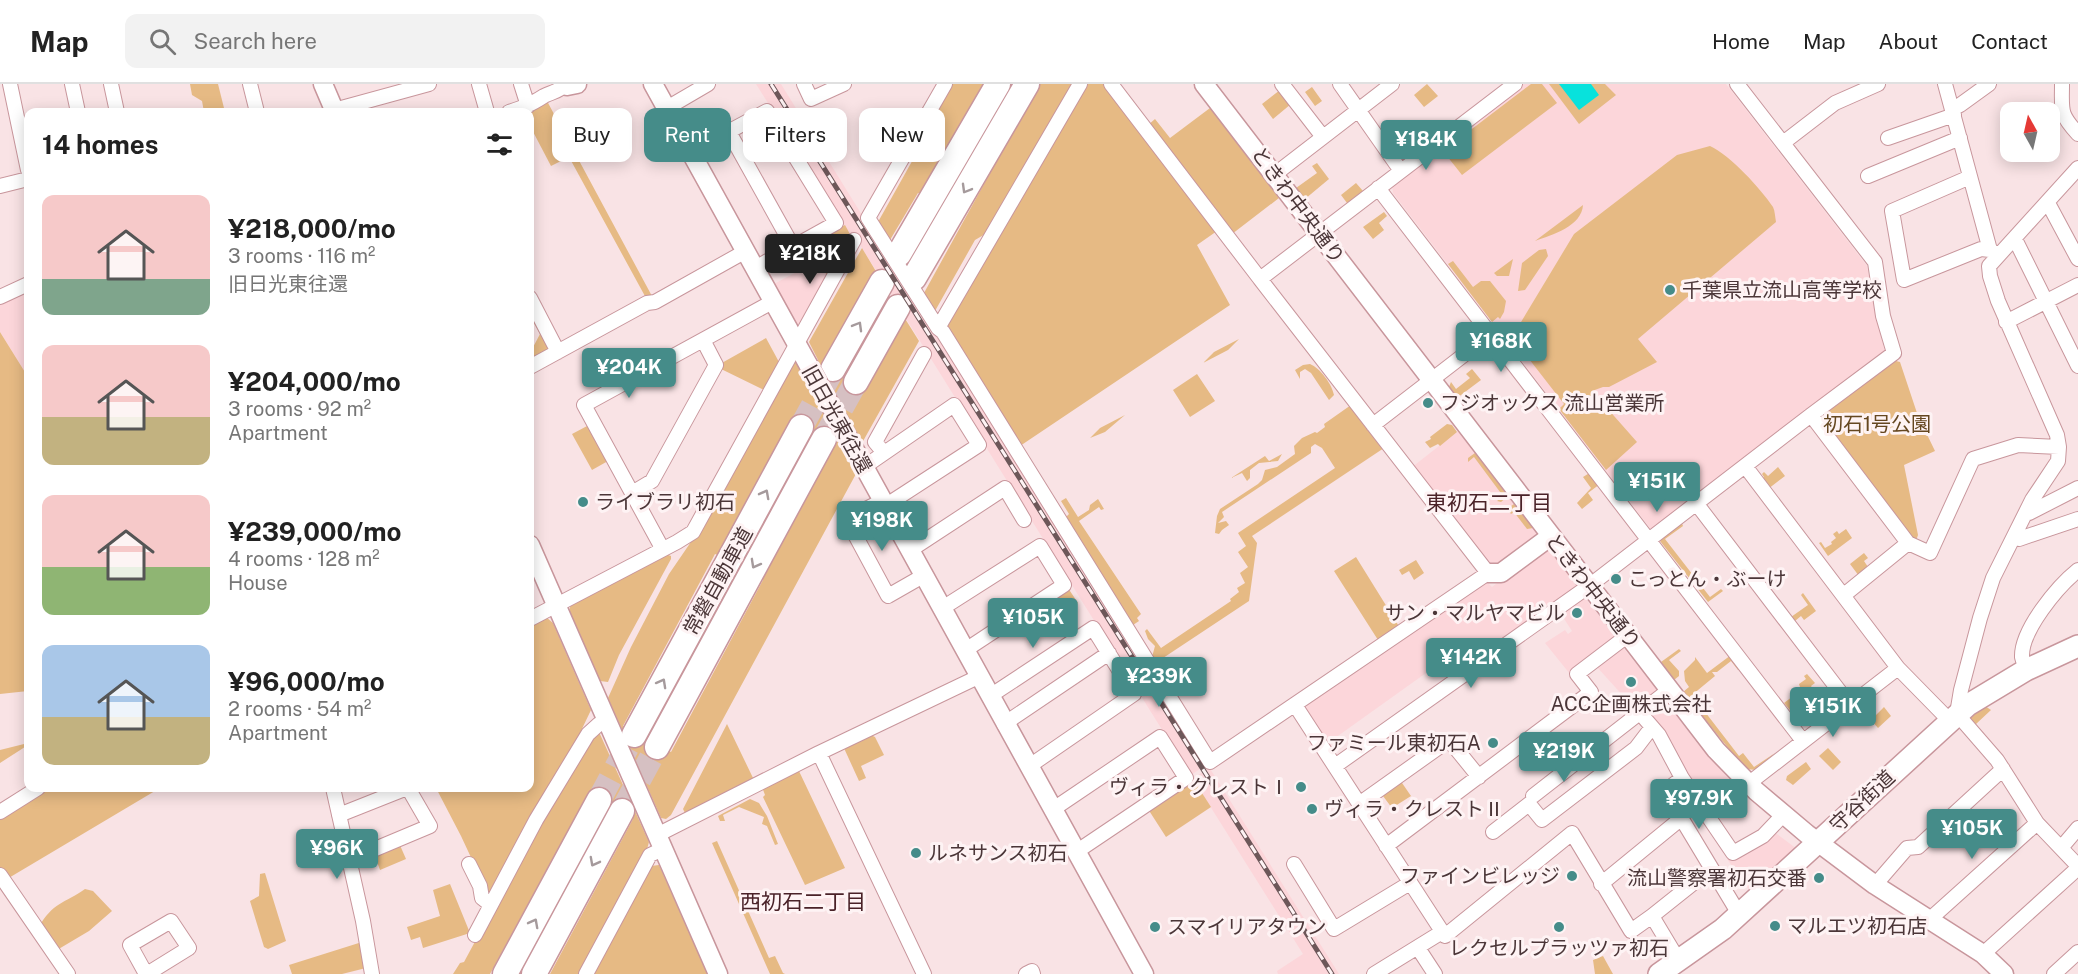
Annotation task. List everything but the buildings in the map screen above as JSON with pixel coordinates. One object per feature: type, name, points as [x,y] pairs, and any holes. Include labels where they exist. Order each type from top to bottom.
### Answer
[{"type":"highway","points":[[899,254],[998,84]]},
{"type":"highway","points":[[914,278],[1027,84]]},
{"type":"highway","points":[[833,369],[882,282]]},
{"type":"highway","points":[[856,382],[898,307]]},
{"type":"highway","name":"常磐自動車道","points":[[634,735],[801,427]]},
{"type":"highway","name":"常磐自動車道","points":[[657,747],[824,439]]},
{"type":"highway","points":[[505,974],[599,800]]},
{"type":"highway","points":[[534,974],[622,811]]},
{"type":"main road","name":"守谷街道","points":[[1659,974],[1739,914],[1953,717],[1986,693],[2026,670],[2078,646]]},
{"type":"street","points":[[10,84],[24,151]]},
{"type":"street","points":[[72,84],[77,108]]},
{"type":"street","points":[[111,84],[116,108]]},
{"type":"street","points":[[250,84],[256,108]]},
{"type":"street","points":[[323,84],[334,108]]},
{"type":"street","points":[[345,108],[429,84]]},
{"type":"street","points":[[479,84],[486,108]]},
{"type":"street","points":[[521,84],[528,106]]},
{"type":"street","points":[[522,108],[568,84]]},
{"type":"street","name":"旧日光東往還","points":[[653,84],[667,108]]},
{"type":"street","points":[[667,108],[708,84]]},
{"type":"street","points":[[804,84],[811,99],[844,84]]},
{"type":"street","points":[[945,84],[868,218],[938,328],[943,332],[1210,762],[1488,573],[1501,573],[1551,536]]},
{"type":"street","points":[[938,328],[1080,84]]},
{"type":"street","points":[[1111,84],[1488,573]]},
{"type":"street","name":"ときわ中央通り","points":[[1204,84],[1716,750],[1748,784],[1783,815],[1875,885],[1983,954],[2002,973]]},
{"type":"street","points":[[1282,84],[1323,137]]},
{"type":"street","points":[[1340,84],[1401,171]]},
{"type":"street","points":[[1274,175],[1392,84]]},
{"type":"street","points":[[1260,279],[1515,84]]},
{"type":"street","points":[[1335,766],[1589,586],[1894,353],[1883,316],[1875,262],[1737,84]]},
{"type":"street","points":[[1783,143],[1835,103],[1878,84]]},
{"type":"street","points":[[1945,84],[1970,177],[1994,253]]},
{"type":"street","points":[[1888,138],[1953,112],[1989,84]]},
{"type":"street","points":[[2061,84],[2062,111],[2065,120],[2078,134]]},
{"type":"street","points":[[731,131],[767,111],[836,222],[755,268]]},
{"type":"street","points":[[731,136],[793,247]]},
{"type":"street","points":[[1868,176],[1960,138]]},
{"type":"street","name":"旧日光東往還","points":[[697,162],[1143,974]]},
{"type":"street","points":[[1953,717],[1989,588],[2032,500],[2058,461],[2057,435],[2006,322],[1990,276],[1989,266],[1994,253],[2015,239],[2077,171]]},
{"type":"street","points":[[1970,177],[1892,211],[1904,280],[1981,249],[1994,253]]},
{"type":"street","points":[[0,186],[24,180]]},
{"type":"street","points":[[1378,188],[1803,741]]},
{"type":"street","points":[[2048,203],[2078,259]]},
{"type":"street","points":[[2015,239],[2078,366]]},
{"type":"street","points":[[534,617],[687,536],[697,526],[854,240]]},
{"type":"street","points":[[534,365],[746,251]]},
{"type":"street","points":[[2006,322],[2078,285]]},
{"type":"street","points":[[0,297],[24,286]]},
{"type":"street","points":[[662,548],[584,405],[774,302]]},
{"type":"street","points":[[534,306],[558,352]]},
{"type":"street","points":[[1373,425],[1491,334]]},
{"type":"street","points":[[632,493],[652,481],[716,365],[703,340]]},
{"type":"street","points":[[884,453],[875,442],[924,354]]},
{"type":"street","points":[[864,467],[954,405],[979,445],[884,504],[862,511],[852,531],[888,596],[923,576]]},
{"type":"street","points":[[1811,415],[1908,543],[1930,553],[1973,459],[2018,445],[2059,447]]},
{"type":"street","points":[[1745,466],[1898,668],[1953,717],[2003,769],[2037,823],[2078,867],[1983,954]]},
{"type":"street","points":[[909,551],[1005,488],[1024,520]]},
{"type":"street","points":[[2026,512],[2029,513],[2078,488]]},
{"type":"street","points":[[1696,503],[1850,705]]},
{"type":"street","points":[[2015,536],[2019,539],[2078,519]]},
{"type":"street","points":[[1844,595],[1908,543]]},
{"type":"street","points":[[941,609],[1040,546],[1064,585],[964,651]]},
{"type":"street","points":[[534,560],[718,974]]},
{"type":"street","points":[[2026,670],[2022,656],[2042,609],[2066,580],[2078,570]]},
{"type":"street","points":[[990,696],[1093,628],[1134,694],[1028,767]]},
{"type":"street","points":[[1386,846],[1591,692],[1577,674],[1627,636]]},
{"type":"street","points":[[1004,724],[1109,653]]},
{"type":"street","points":[[1748,784],[1898,668]]},
{"type":"street","points":[[586,974],[650,855],[660,842],[819,753],[978,677]]},
{"type":"street","points":[[1533,796],[1669,690]]},
{"type":"street","points":[[1295,705],[1445,936],[1572,834],[1631,931],[1712,869]]},
{"type":"street","points":[[1640,713],[1659,735],[1682,778],[1733,853],[1763,836],[1783,815]]},
{"type":"street","points":[[475,935],[536,820],[588,734],[606,720]]},
{"type":"street","points":[[1493,832],[1529,804],[1542,820],[1636,747],[1652,727]]},
{"type":"street","points":[[1052,810],[1160,737],[1186,778],[1076,852]]},
{"type":"street","points":[[1359,804],[1449,740],[1479,777]]},
{"type":"street","points":[[819,753],[924,974]]},
{"type":"street","points":[[1875,885],[1907,848],[1918,847],[2003,769]]},
{"type":"street","points":[[1664,792],[1682,778]]},
{"type":"street","points":[[0,812],[32,792]]},
{"type":"street","points":[[334,792],[363,921],[372,974]]},
{"type":"street","points":[[339,815],[397,792]]},
{"type":"street","points":[[349,860],[430,826],[409,792]]},
{"type":"street","points":[[1601,884],[1678,821],[1683,821],[1739,914]]},
{"type":"street","points":[[1929,920],[2037,823]]},
{"type":"street","points":[[2061,848],[2078,828]]},
{"type":"street","points":[[469,864],[480,886],[482,898],[491,905]]},
{"type":"street","points":[[1294,864],[1334,929],[1410,883]]},
{"type":"street","points":[[0,875],[68,974]]},
{"type":"street","points":[[1652,916],[1679,961]]},
{"type":"street","points":[[1374,974],[1442,932]]},
{"type":"street","points":[[1418,948],[1435,974]]},
{"type":"street","points":[[2054,974],[2078,952]]},
{"type":"street","points":[[1026,974],[1032,971],[1033,974]]},
{"type":"shaded area","points":[[756,84],[781,84],[796,108],[771,108]]},
{"type":"shaded area","name":"千葉県立流山高等学校","points":[[1523,84],[1726,84],[1867,266],[1885,353],[1655,529],[1650,528],[1393,193],[1392,184]]},
{"type":"shaded area","points":[[805,162],[829,162],[862,218],[1206,764],[1191,775],[862,248],[853,234],[851,236]]},
{"type":"shaded area","points":[[819,260],[828,278],[801,324],[792,324],[772,285]]},
{"type":"shaded area","points":[[24,292],[24,371],[0,332],[0,299]]},
{"type":"shaded area","points":[[1458,431],[1537,533],[1535,541],[1505,564],[1487,565],[1411,468]]},
{"type":"shaded area","points":[[1541,550],[1550,551],[1577,586],[1577,591],[1473,664],[1461,648],[1328,743],[1306,709],[1307,704],[1485,580],[1492,587]]},
{"type":"shaded area","points":[[1580,596],[1585,598],[1617,638],[1570,674],[1545,643],[1565,630],[1568,634],[1572,631],[1559,611]]},
{"type":"shaded area","name":"ACC企画株式会社","points":[[1622,646],[1657,690],[1657,693],[1636,710],[1596,666]]},
{"type":"shaded area","points":[[1665,701],[1698,744],[1731,781],[1705,807],[1648,716],[1648,711]]},
{"type":"shaded area","points":[[1209,767],[1339,974],[1278,974],[1277,971],[1303,954],[1193,779]]},
{"type":"shaded area","points":[[1773,831],[1797,849],[1751,892],[1727,859]]},
{"type":"green space","points":[[190,84],[218,84],[224,108],[203,108],[202,101],[192,95]]},
{"type":"green space","points":[[951,84],[987,84],[945,157],[945,108],[937,108]]},
{"type":"green space","points":[[1039,84],[1075,84],[987,233],[975,240],[935,311],[924,293]]},
{"type":"green space","points":[[1087,84],[1105,84],[1217,231],[1197,245],[1230,305],[1020,446],[946,328]]},
{"type":"green space","points":[[1427,84],[1438,96],[1424,107],[1414,95]]},
{"type":"green space","points":[[1531,84],[1542,84],[1557,103],[1462,175],[1443,151]]},
{"type":"green space","points":[[1549,84],[1605,84],[1616,95],[1579,124]]},
{"type":"green space","points":[[1312,87],[1322,101],[1315,106],[1305,92]]},
{"type":"green space","points":[[1280,90],[1291,104],[1273,119],[1262,104]]},
{"type":"green space","points":[[547,101],[552,110],[552,162],[559,162],[551,166],[534,134],[534,110]]},
{"type":"green space","points":[[1210,108],[1279,198],[1232,234],[1148,125],[1155,119],[1170,138]]},
{"type":"green space","points":[[1426,120],[1436,137],[1420,149],[1408,133]]},
{"type":"green space","points":[[1710,146],[1736,165],[1761,191],[1773,207],[1776,222],[1638,339],[1657,362],[1609,387],[1592,391],[1637,442],[1606,470],[1559,409],[1564,404],[1512,337],[1574,234],[1677,155]]},
{"type":"green space","points":[[572,162],[580,162],[653,298],[646,298]]},
{"type":"green space","points":[[912,162],[942,162],[923,195],[918,193],[890,240],[878,222]]},
{"type":"green space","points":[[1317,163],[1329,179],[1305,199],[1296,188],[1317,173],[1312,166]]},
{"type":"green space","points":[[1356,183],[1363,191],[1347,203],[1341,195]]},
{"type":"green space","points":[[1583,205],[1577,219],[1572,224],[1557,233],[1535,241]]},
{"type":"green space","points":[[1384,212],[1387,216],[1379,223],[1384,230],[1373,239],[1363,227]]},
{"type":"green space","points":[[845,225],[851,236],[828,278],[811,243]]},
{"type":"green space","points":[[862,248],[877,273],[825,365],[865,387],[904,317],[919,341],[862,443],[815,359],[818,360],[809,342]]},
{"type":"green space","points":[[1546,249],[1548,256],[1525,290],[1518,291],[1522,263],[1539,250]]},
{"type":"green space","points":[[1513,259],[1509,276],[1497,276],[1494,273]]},
{"type":"green space","points":[[1453,261],[1473,287],[1481,281],[1490,281],[1506,301],[1500,319],[1498,317],[1492,322],[1448,264]]},
{"type":"green space","points":[[534,317],[551,349],[534,360],[534,345],[540,334],[534,323]]},
{"type":"green space","points":[[0,332],[24,371],[24,691],[0,694]]},
{"type":"green space","points":[[766,338],[779,362],[764,390],[719,368],[720,364]]},
{"type":"green space","points":[[1239,339],[1228,350],[1203,363],[1214,352]]},
{"type":"green space","name":"初石1号公園","points":[[1892,360],[1900,362],[1918,416],[1935,451],[1904,465],[1918,535],[1916,541],[1822,420],[1823,413]]},
{"type":"green space","points":[[796,362],[857,472],[671,815],[666,819],[661,818],[608,698],[631,647],[669,574],[695,536],[791,364]],"holes":[[[801,427],[832,443],[759,577],[763,580],[671,752],[623,726],[715,554],[720,556]]]},
{"type":"green space","points":[[1310,364],[1331,386],[1334,395],[1329,400],[1311,373],[1305,369],[1300,372],[1300,379],[1295,370]]},
{"type":"green space","points":[[1472,369],[1481,380],[1457,398],[1449,387],[1451,382],[1456,389],[1470,378],[1466,374]]},
{"type":"green space","points":[[1197,374],[1215,401],[1190,417],[1173,390]]},
{"type":"green space","points":[[1351,405],[1384,448],[1252,536],[1257,543],[1249,601],[1154,664],[1152,657],[1155,646],[1148,639],[1145,631],[1147,629],[1161,648],[1231,601],[1230,599],[1239,592],[1237,588],[1245,583],[1240,573],[1248,567],[1238,552],[1246,546],[1238,533],[1335,468],[1322,448],[1315,444],[1311,447],[1311,453],[1222,512],[1224,517],[1218,523],[1226,521],[1229,525],[1219,534],[1215,533],[1220,509],[1258,484],[1265,470],[1277,467],[1295,454],[1294,446],[1302,438],[1317,433],[1325,427],[1324,424]]},
{"type":"green space","points":[[1125,415],[1105,432],[1090,438],[1100,428]]},
{"type":"green space","points":[[1447,424],[1452,425],[1457,432],[1440,446],[1438,444],[1430,448],[1425,442]]},
{"type":"green space","points":[[589,425],[608,461],[592,470],[572,434]]},
{"type":"green space","points":[[1475,453],[1508,496],[1501,502],[1497,501],[1503,496],[1474,457],[1468,462],[1468,458]]},
{"type":"green space","points":[[1282,454],[1278,461],[1259,463],[1250,470],[1250,478],[1247,481],[1242,473],[1231,478],[1265,456],[1269,461]]},
{"type":"green space","points":[[1778,467],[1785,476],[1768,489],[1761,480],[1764,477],[1762,474],[1764,472],[1768,476]]},
{"type":"green space","points":[[1591,472],[1600,484],[1588,493],[1593,500],[1582,509],[1577,503],[1591,488],[1583,477]]},
{"type":"green space","points":[[1066,498],[1078,517],[1089,510],[1090,505],[1098,499],[1104,509],[1101,510],[1099,507],[1079,521],[1141,614],[1137,618],[1139,621],[1133,625],[1065,518],[1069,514],[1061,501]]},
{"type":"green space","points":[[1514,504],[1533,528],[1527,529],[1514,512],[1511,514],[1507,509]]},
{"type":"green space","points":[[1681,521],[1683,526],[1665,539],[1710,597],[1721,589],[1723,591],[1708,602],[1660,541],[1661,537]]},
{"type":"green space","points":[[1846,529],[1852,538],[1828,556],[1819,543],[1821,542],[1825,548],[1836,538],[1833,534],[1837,531],[1839,534]]},
{"type":"green space","points":[[1864,553],[1868,558],[1864,561],[1868,567],[1859,576],[1850,564]]},
{"type":"green space","points":[[666,554],[671,556],[671,559],[619,655],[608,682],[600,681],[569,611],[571,604]]},
{"type":"green space","points":[[1356,557],[1400,628],[1378,640],[1334,571]]},
{"type":"green space","points":[[1416,560],[1424,573],[1414,580],[1409,571],[1402,575],[1399,570]]},
{"type":"green space","points":[[1068,588],[1078,603],[1053,620],[1043,604]]},
{"type":"green space","points":[[1803,593],[1816,611],[1804,620],[1801,616],[1795,621],[1791,617],[1808,605],[1801,595]]},
{"type":"green space","points":[[546,617],[553,623],[591,710],[581,734],[530,817],[489,896],[438,792],[534,792],[534,623]]},
{"type":"green space","points":[[1679,649],[1681,651],[1669,660],[1679,671],[1679,676],[1674,680],[1661,662]]},
{"type":"green space","points":[[1731,655],[1741,668],[1738,670],[1731,661],[1717,672],[1712,672],[1715,676],[1692,695],[1739,756],[1743,753],[1754,767],[1775,753],[1756,770],[1747,769],[1683,692],[1689,687],[1685,681],[1684,671],[1695,660],[1695,657],[1707,673]]},
{"type":"green space","points":[[1807,674],[1815,683],[1811,686],[1813,689],[1807,693],[1808,696],[1801,702],[1813,717],[1835,699],[1832,695],[1835,692],[1840,698],[1839,707],[1815,725],[1799,704],[1790,710],[1784,703],[1801,690],[1799,684],[1806,679],[1804,676]]},
{"type":"green space","points":[[1985,706],[1991,710],[1973,725],[1968,720]]},
{"type":"green space","points":[[1884,707],[1891,716],[1878,728],[1871,720]]},
{"type":"green space","points":[[727,724],[754,780],[686,815],[683,809]]},
{"type":"green space","points":[[599,732],[649,842],[646,853],[580,974],[550,974],[633,819],[588,794],[490,974],[453,974],[460,963],[464,962],[531,838],[595,733]]},
{"type":"green space","points":[[869,734],[875,737],[884,755],[861,766],[866,778],[859,781],[843,746]]},
{"type":"green space","points":[[24,744],[24,748],[0,763],[0,750]]},
{"type":"green space","points":[[1828,748],[1841,762],[1833,770],[1819,756]]},
{"type":"green space","points":[[1806,762],[1811,769],[1793,785],[1786,780],[1787,776]]},
{"type":"green space","points":[[798,769],[845,868],[805,885],[763,797],[765,795],[762,787]]},
{"type":"green space","points":[[1193,779],[1211,807],[1166,837],[1148,809]]},
{"type":"green space","points":[[1400,780],[1411,796],[1392,808],[1383,796],[1389,791],[1388,788]]},
{"type":"green space","points":[[43,792],[153,792],[7,879],[0,869],[0,820]]},
{"type":"green space","points":[[750,799],[759,803],[778,844],[775,845],[767,826],[762,824],[764,817],[739,807],[723,815],[725,821],[720,821],[718,816]]},
{"type":"green space","points":[[717,841],[769,958],[775,956],[785,974],[770,974],[712,843]]},
{"type":"green space","points":[[399,843],[406,859],[380,870],[374,853]]},
{"type":"green space","points":[[659,865],[708,974],[592,974],[651,866]]},
{"type":"green space","points":[[265,873],[286,941],[268,949],[264,947],[250,901],[259,896],[260,874]]},
{"type":"green space","points":[[450,884],[470,933],[423,948],[420,937],[411,940],[407,927],[440,916],[433,890]]},
{"type":"green space","points":[[85,889],[93,891],[112,911],[89,931],[57,950],[39,927],[54,908]]},
{"type":"green space","points":[[362,942],[366,968],[342,974],[292,974],[289,965]]},
{"type":"green space","points":[[1603,956],[1613,974],[1595,974],[1593,960]]},
{"type":"water","points":[[1559,84],[1591,84],[1599,95],[1579,110]]},
{"type":"tunnel","points":[[801,427],[832,371]]},
{"type":"tunnel","points":[[824,439],[856,382]]},
{"type":"tunnel","points":[[599,800],[632,738]]},
{"type":"tunnel","points":[[622,811],[657,747]]},
{"type":"railway","points":[[771,84],[1332,974]]},
{"type":"place","name":"千葉県立流山高等学校","points":[[1670,290]]},
{"type":"place","name":"フジオックス 流山営業所","points":[[1428,403]]},
{"type":"place","name":"ライブラリ初石","points":[[583,502]]},
{"type":"place","name":"こっとん・ぶーけ","points":[[1616,579]]},
{"type":"place","name":"サン・マルヤマビル","points":[[1577,613]]},
{"type":"place","name":"ACC企画株式会社","points":[[1631,682]]},
{"type":"place","name":"ファミール東初石A","points":[[1493,743]]},
{"type":"place","name":"ヴィラ・クレストⅠ","points":[[1301,787]]},
{"type":"place","name":"ヴィラ・クレストⅡ","points":[[1312,809]]},
{"type":"place","name":"ルネサンス初石","points":[[916,853]]},
{"type":"place","name":"ファインビレッジ","points":[[1572,876]]},
{"type":"place","name":"流山警察署初石交番","points":[[1819,878]]},
{"type":"place","name":"マルエツ初石店","points":[[1775,926]]},
{"type":"place","name":"スマイリアタウン","points":[[1155,927]]},
{"type":"place","name":"レクセルプラッツァ初石","points":[[1559,927]]},
{"type":"district","name":"東初石二丁目","points":[[1489,502]]},
{"type":"district","name":"西初石二丁目","points":[[803,901]]}]
